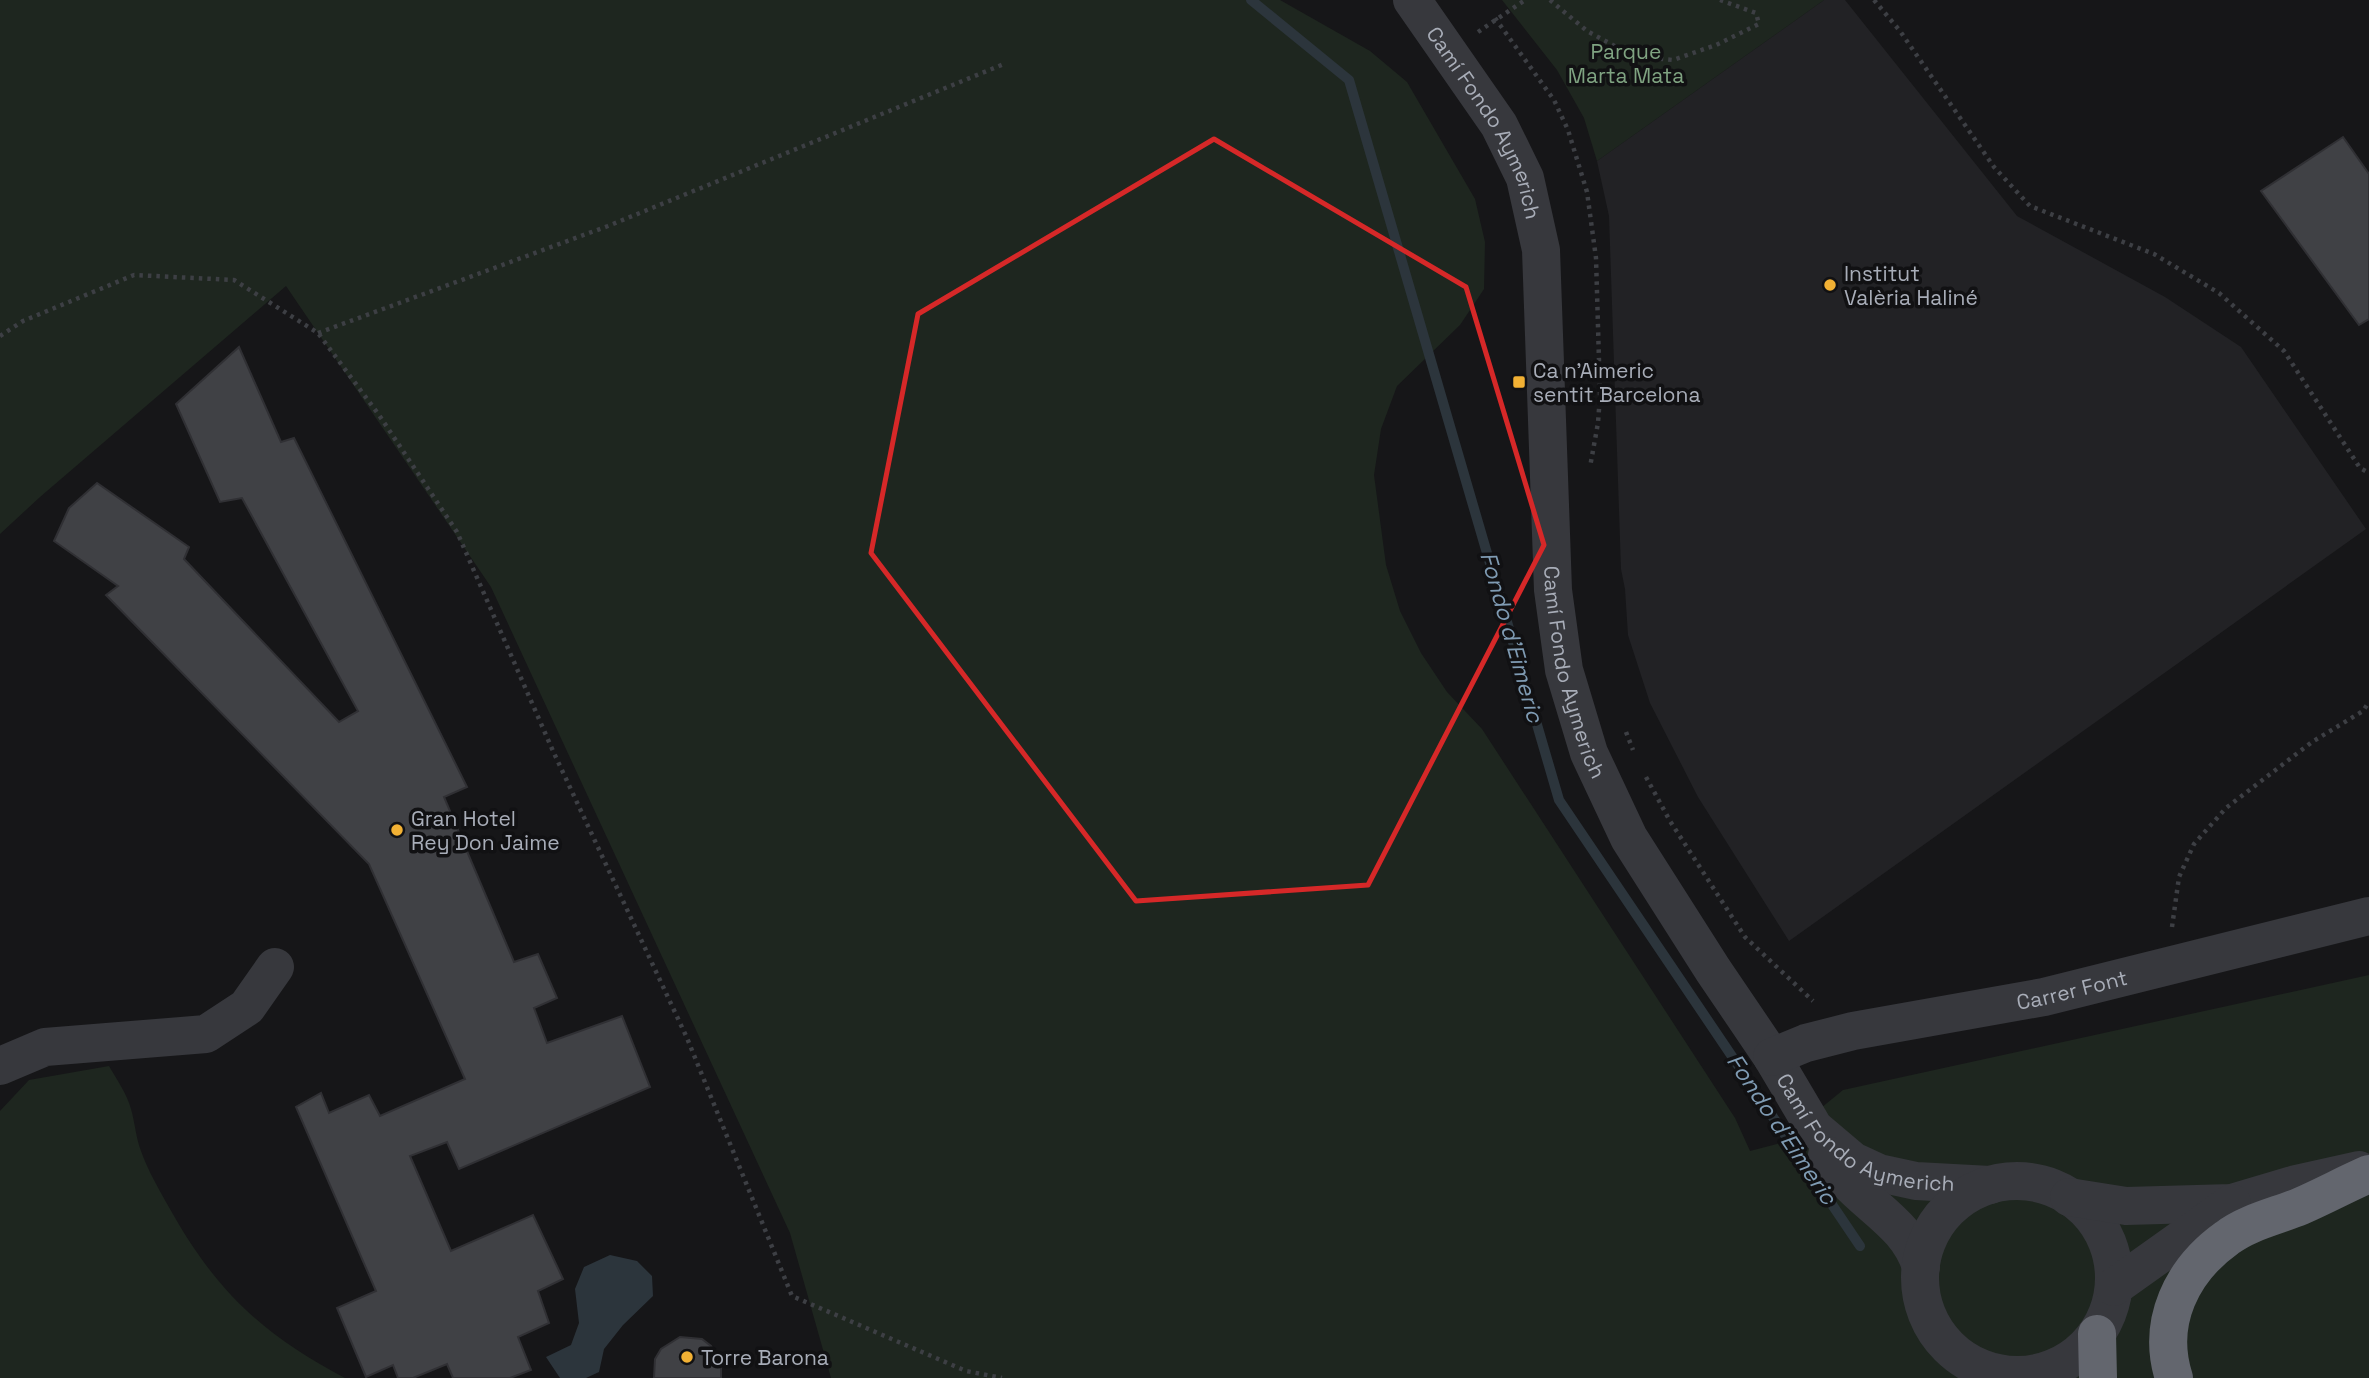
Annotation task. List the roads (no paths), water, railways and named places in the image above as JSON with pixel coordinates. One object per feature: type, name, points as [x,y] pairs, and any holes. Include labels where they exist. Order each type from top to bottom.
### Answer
[{"type":"highway","points":[[2174,1378],[2169,1343],[2171,1314],[2181,1289],[2196,1264],[2229,1236],[2369,1174]]},
{"type":"highway","points":[[2097,1334],[2098,1378]]},
{"type":"street","name":"Camí Fondo Aymerich","points":[[1412,0],[1499,125],[1525,178],[1541,250],[1553,590],[1564,670],[1589,753],[1629,838],[1713,971],[1772,1057],[1814,1128],[1853,1161],[1880,1173],[1916,1181],[1990,1185]]},
{"type":"street","name":"Carrer Font","points":[[1772,1057],[1806,1043],[1853,1031],[2044,997],[2369,916]]},
{"type":"street","points":[[0,1066],[45,1047],[206,1034],[247,1007],[275,967]]},
{"type":"street","points":[[1814,1128],[1827,1154],[1846,1180],[1900,1230],[1915,1249],[1921,1267]]},
{"type":"street","points":[[2069,1197],[2126,1206],[2232,1203],[2296,1184],[2369,1167]]},
{"type":"street","points":[[1931,1325],[1949,1348],[1972,1364],[2000,1374],[2027,1376],[2067,1362],[2097,1334],[2107,1317],[2114,1287],[2111,1252],[2102,1230],[2088,1212],[2069,1197],[2031,1182],[1990,1185],[1967,1195],[1939,1221],[1927,1243],[1921,1267],[1922,1297],[1947,1378]]},
{"type":"street","points":[[2114,1287],[2232,1203]]},
{"type":"waterway","name":"Fondo d'Eimeric","points":[[1251,0],[1349,80],[1559,800],[1860,1246]]},
{"type":"place","name":"Institut Valèria Haliné","points":[[1830,285]]},
{"type":"place","name":"Ca n'Aimeric sentit Barcelona","points":[[1519,382]]},
{"type":"place","name":"Gran Hotel Rey Don Jaime","points":[[397,830]]},
{"type":"place","name":"Torre Barona","points":[[687,1357]]},
{"type":"park label","name":"Parque Marta Mata","points":[[1626,63]]}]
